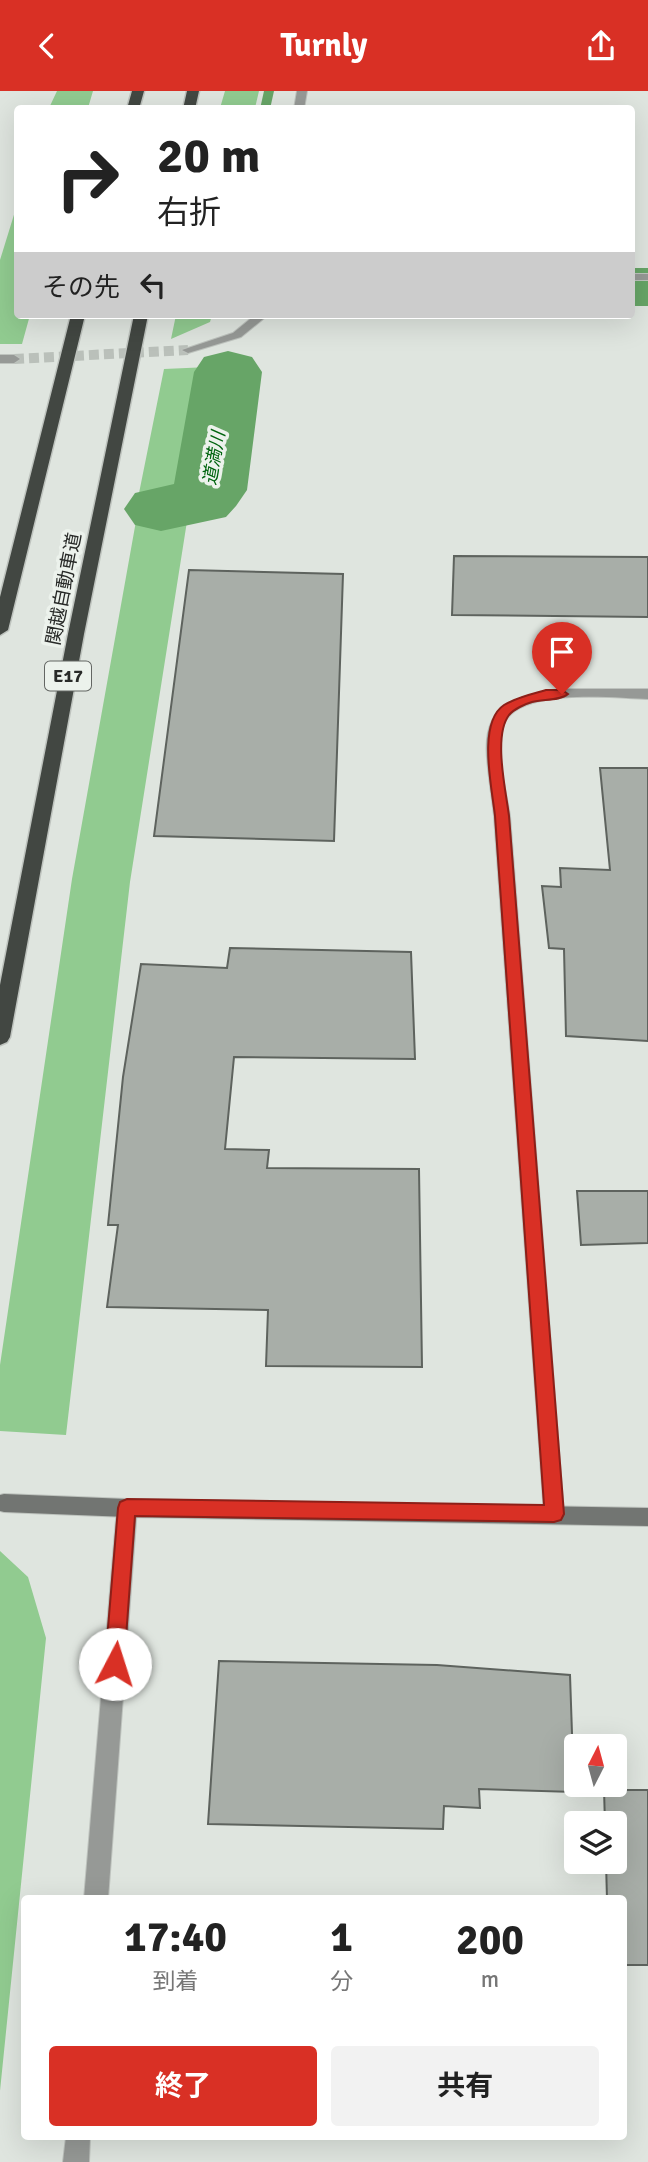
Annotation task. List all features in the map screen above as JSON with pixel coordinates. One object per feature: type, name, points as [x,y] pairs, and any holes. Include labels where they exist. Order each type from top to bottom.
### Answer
[{"type":"highway","points":[[0,630],[77,319]]},
{"type":"highway","name":"関越自動車道","points":[[0,1037],[79,621],[140,319]]},
{"type":"street","points":[[188,349],[237,335],[257,319]]},
{"type":"street","points":[[0,359],[14,359]]},
{"type":"street","points":[[554,1514],[495,751],[497,723],[506,709],[524,700],[546,694],[648,694]]},
{"type":"street","points":[[4,1503],[127,1508],[648,1517]]},
{"type":"street","points":[[96,1895],[127,1508]]},
{"type":"street","points":[[76,2162],[78,2140]]},
{"type":"green space","points":[[57,91],[93,91],[89,105],[50,105]]},
{"type":"green space","points":[[225,91],[259,91],[256,105],[221,105]]},
{"type":"green space","points":[[14,215],[14,319],[29,319],[22,344],[0,344],[0,260]]},
{"type":"green space","points":[[175,319],[211,319],[210,322],[171,339]]},
{"type":"green space","points":[[209,367],[186,497],[136,508],[164,369]]},
{"type":"green space","points":[[188,515],[130,882],[66,1435],[0,1431],[0,1365],[72,879],[136,521],[164,520]]},
{"type":"green space","points":[[0,1551],[28,1577],[46,1638],[0,2091]]},
{"type":"building","points":[[454,556],[648,557],[648,617],[452,615]]},
{"type":"building","points":[[189,570],[343,574],[334,841],[154,836]]},
{"type":"building","points":[[600,768],[648,768],[648,1041],[566,1036],[564,949],[549,948],[542,886],[561,887],[560,868],[610,870]]},
{"type":"building","points":[[230,948],[411,952],[415,1059],[234,1057],[225,1149],[269,1150],[267,1168],[419,1169],[422,1367],[266,1366],[268,1310],[107,1307],[118,1225],[108,1225],[123,1077],[141,964],[227,968]]},
{"type":"building","points":[[577,1191],[648,1191],[648,1243],[581,1245]]},
{"type":"building","points":[[219,1661],[437,1665],[570,1675],[572,1734],[564,1734],[564,1792],[479,1789],[480,1808],[444,1806],[443,1829],[208,1824]]},
{"type":"building","points":[[627,1790],[648,1790],[648,1965],[627,1965],[627,1895],[607,1895],[606,1874],[627,1874],[627,1811],[605,1811],[604,1797],[627,1797]]},
{"type":"waterway","points":[[266,105],[269,91]]},
{"type":"waterway","name":"道満川","points":[[635,287],[648,287]]},
{"type":"waterway","name":"道満川","points":[[161,509],[200,501],[210,490],[228,372]]},
{"type":"tunnel","points":[[14,359],[188,350]]},
{"type":"route","points":[[115,1664],[127,1508],[554,1514],[495,751],[497,723],[506,709],[524,700],[546,694],[562,694]]}]
